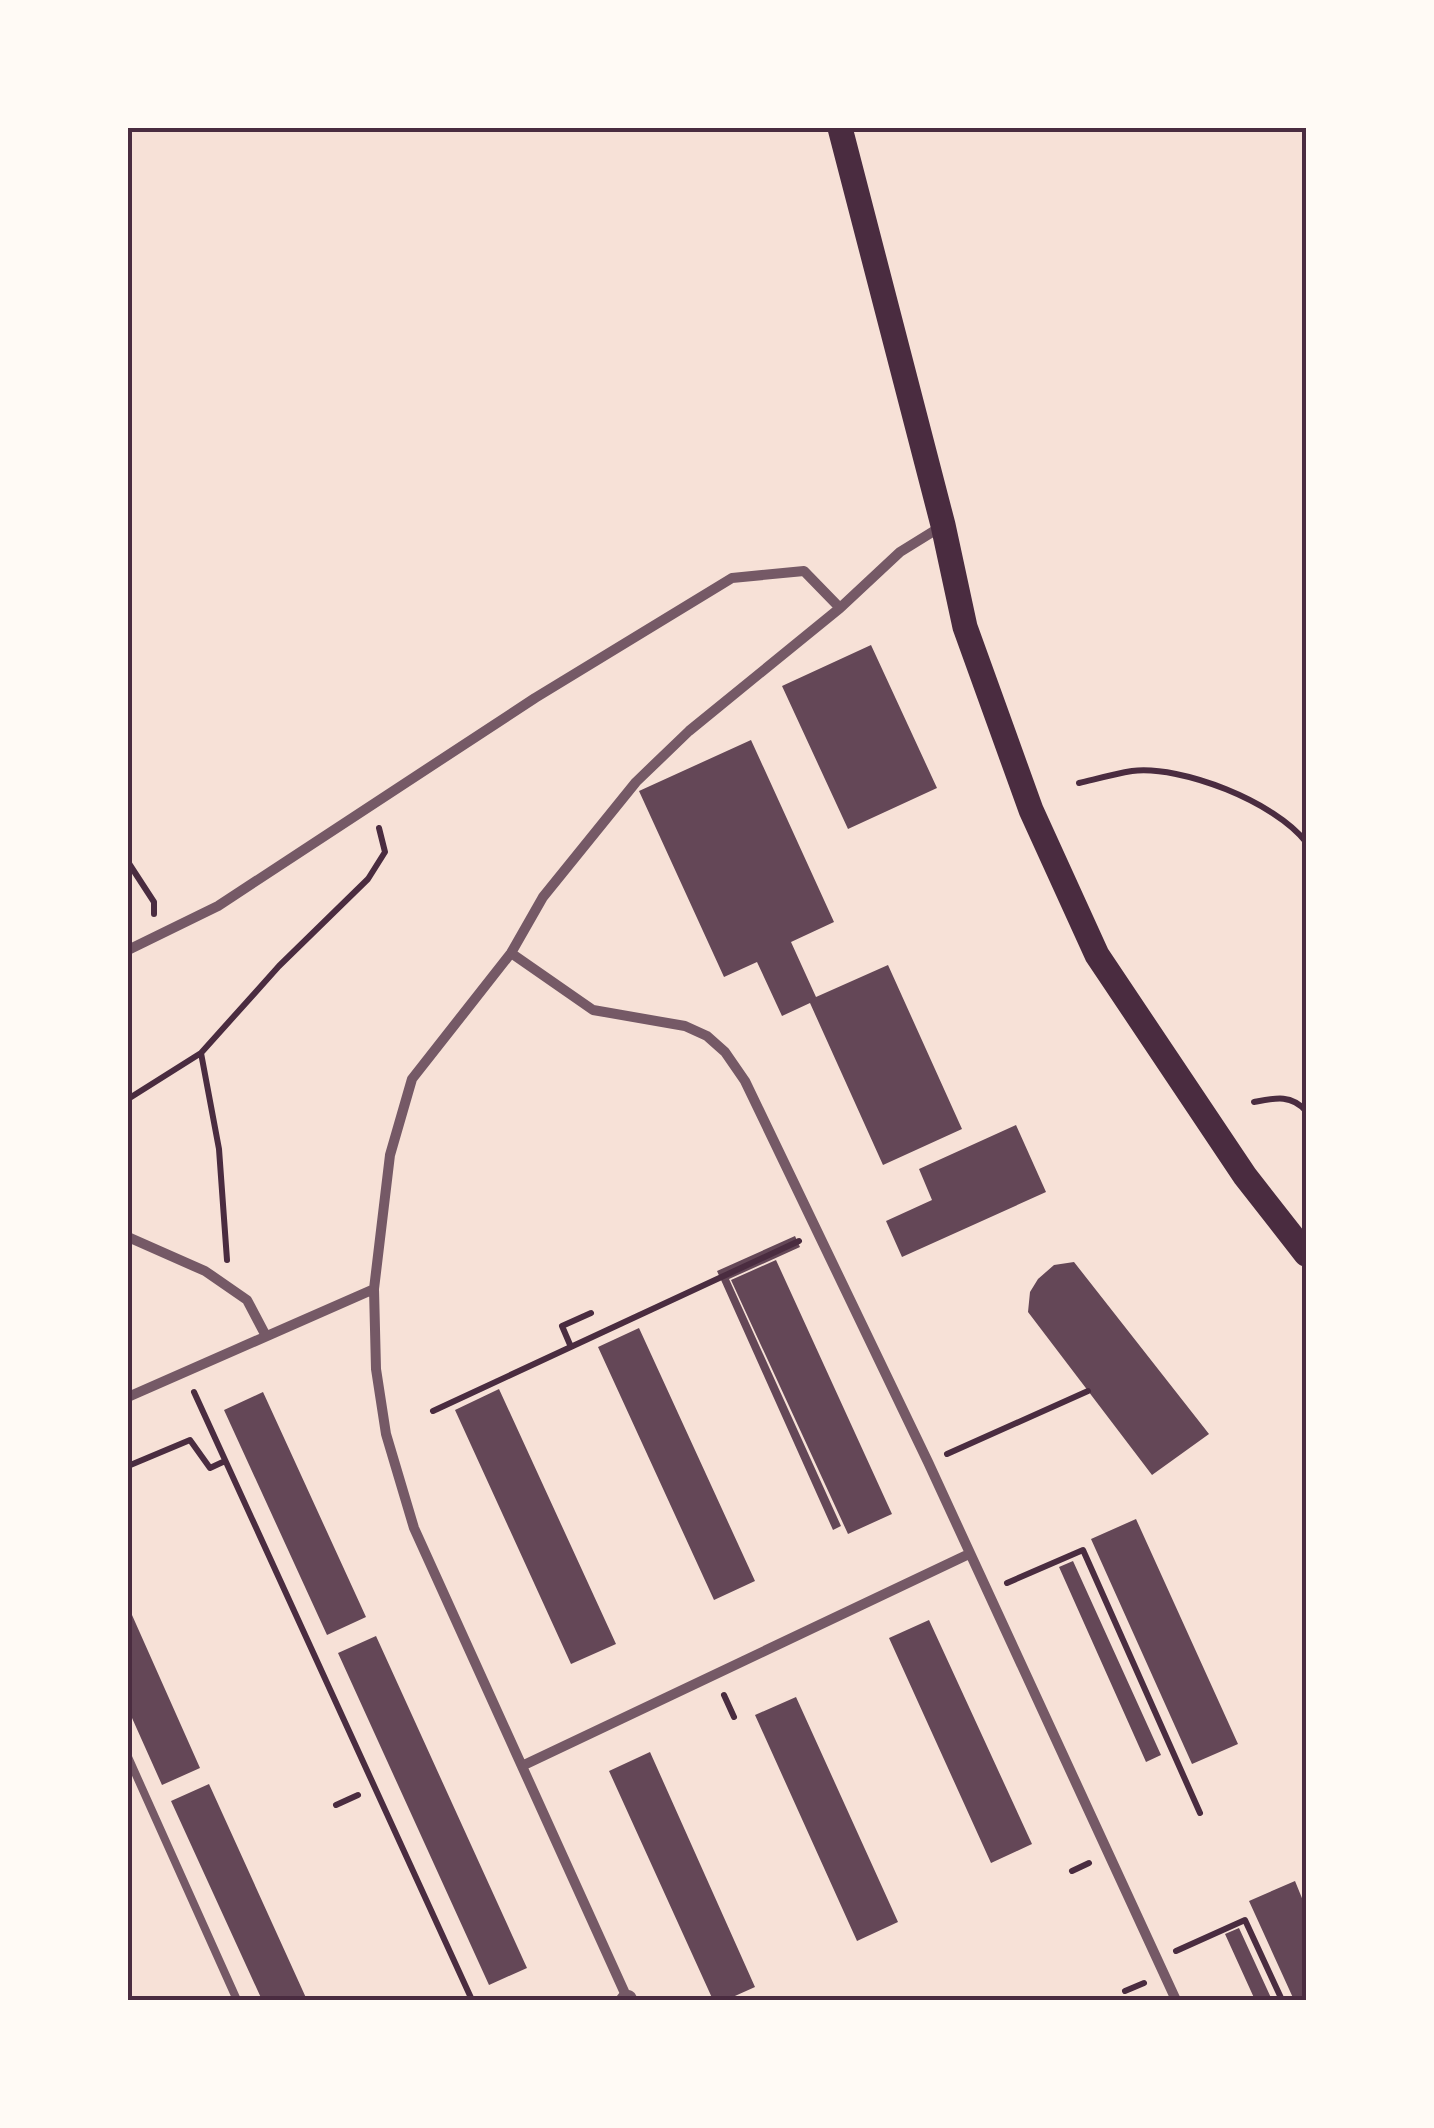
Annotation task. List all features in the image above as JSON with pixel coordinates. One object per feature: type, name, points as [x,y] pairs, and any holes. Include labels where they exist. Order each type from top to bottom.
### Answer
[{"type":"main road","points":[[840,128],[943,526],[965,627],[1031,810],[1097,954],[1244,1176],[1306,1254]]},
{"type":"street","points":[[627,2000],[414,1528],[400,1486],[386,1434],[376,1369],[374,1289],[390,1154],[412,1079],[510,953],[543,898],[636,782],[900,552],[943,526]]},
{"type":"street","points":[[128,950],[218,906],[535,698],[732,578],[804,571],[840,608]]},
{"type":"street","points":[[510,953],[592,1010],[684,1026],[707,1036],[725,1052],[745,1081],[928,1462],[1176,2000]]},
{"type":"street","points":[[128,1237],[204,1271],[246,1300],[266,1336]]},
{"type":"street","points":[[128,1398],[374,1289]]},
{"type":"street","points":[[524,1765],[969,1554]]},
{"type":"lane","points":[[128,1757],[237,2000]]},
{"type":"path","points":[[1079,783],[1134,771],[1170,772],[1216,785],[1265,810],[1306,842]]},
{"type":"path","points":[[128,1099],[201,1052],[279,966],[368,879],[385,852],[372,805]]},
{"type":"path","points":[[128,862],[154,902],[153,923],[142,942]]},
{"type":"path","points":[[201,1052],[209,1082],[228,1235],[226,1286]]},
{"type":"path","points":[[1254,1102],[1296,1100],[1306,1111]]},
{"type":"path","points":[[434,1411],[818,1232]]},
{"type":"path","points":[[571,1347],[562,1326],[590,1313]]},
{"type":"path","points":[[185,1372],[472,2000]]},
{"type":"path","points":[[928,1462],[1088,1390]]},
{"type":"path","points":[[128,1466],[190,1440],[210,1468],[225,1460]]},
{"type":"path","points":[[1008,1583],[1083,1550],[1200,1813]]},
{"type":"path","points":[[336,1804],[358,1795]]},
{"type":"path","points":[[1177,1950],[1246,1920],[1282,2000]]},
{"type":"building","points":[[871,645],[937,788],[848,829],[782,686]]},
{"type":"building","points":[[751,740],[834,922],[791,942],[816,997],[888,965],[962,1129],[883,1165],[810,1003],[782,1016],[757,962],[724,977],[639,791]]},
{"type":"building","points":[[1016,1125],[1046,1192],[902,1257],[886,1221],[932,1200],[919,1169]]},
{"type":"building","points":[[795,1236],[800,1247],[729,1279],[841,1526],[833,1530],[717,1271]]},
{"type":"building","points":[[776,1260],[892,1514],[848,1534],[731,1280]]},
{"type":"building","points":[[1074,1262],[1209,1434],[1152,1475],[1028,1312],[1030,1292],[1038,1279],[1054,1265]]},
{"type":"building","points":[[639,1328],[755,1581],[714,1600],[598,1347]]},
{"type":"building","points":[[499,1389],[616,1644],[571,1664],[455,1410]]},
{"type":"building","points":[[263,1392],[366,1617],[327,1635],[224,1410]]},
{"type":"building","points":[[1136,1519],[1238,1744],[1192,1764],[1091,1539]]},
{"type":"building","points":[[1073,1561],[1161,1755],[1146,1762],[1059,1567]]},
{"type":"building","points":[[128,1606],[200,1768],[162,1785],[128,1709]]},
{"type":"building","points":[[929,1620],[1032,1844],[991,1863],[889,1638]]},
{"type":"building","points":[[376,1636],[527,1968],[489,1985],[338,1653]]},
{"type":"building","points":[[796,1697],[898,1922],[857,1941],[755,1715]]},
{"type":"building","points":[[650,1752],[755,1987],[726,2000],[713,2000],[609,1771]]},
{"type":"building","points":[[209,1784],[307,2000],[262,2000],[171,1801]]},
{"type":"building","points":[[1295,1881],[1306,1908],[1306,2000],[1294,2000],[1249,1901]]},
{"type":"building","points":[[1239,1928],[1272,2000],[1255,2000],[1225,1934]]}]
